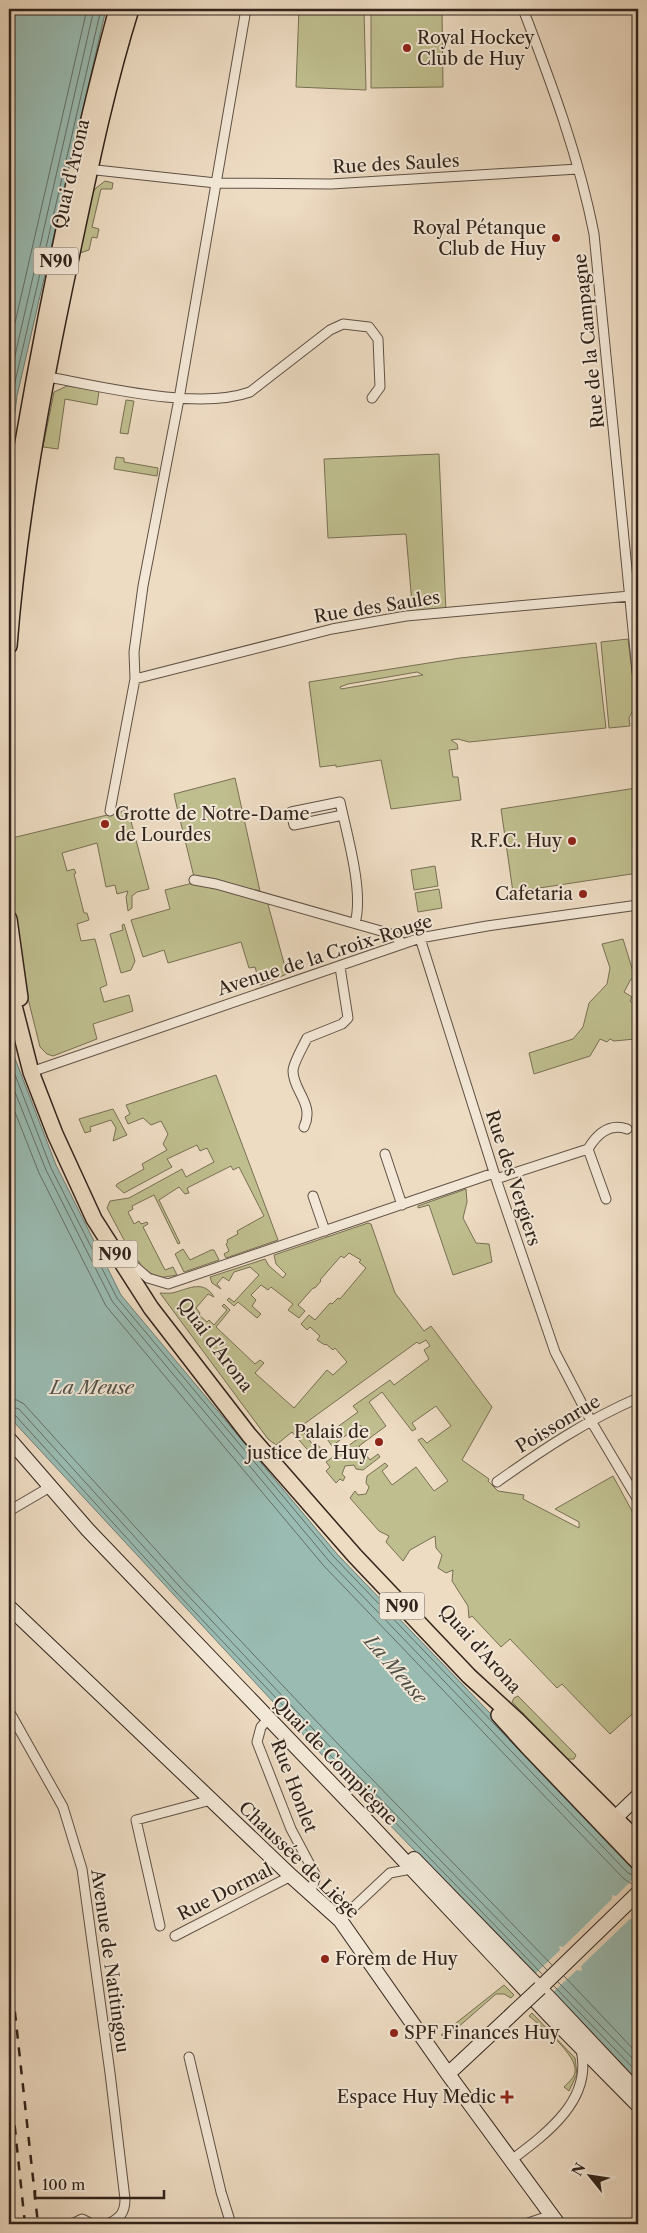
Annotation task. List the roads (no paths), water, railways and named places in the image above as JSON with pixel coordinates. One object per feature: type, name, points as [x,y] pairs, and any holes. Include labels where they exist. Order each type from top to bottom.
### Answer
[{"type":"main road","name":"Quai d'Arona","points":[[9,526],[117,9]]},
{"type":"main road","name":"Quai d'Arona","points":[[84,168],[131,9]]},
{"type":"main road","name":"Quai d'Arona","points":[[9,646],[40,376]]},
{"type":"main road","name":"Quai d'Arona","points":[[9,919],[20,997],[36,1071],[98,1204],[132,1264],[211,1372],[263,1437],[518,1721]]},
{"type":"main road","name":"Quai d'Arona","points":[[9,986],[55,1134],[91,1214],[124,1269],[151,1308],[225,1405],[293,1486],[366,1568],[469,1676],[518,1721],[638,1841]]},
{"type":"main road","name":"Quai de Compiègne","points":[[9,1438],[88,1530],[638,2105]]},
{"type":"main road","name":"Chaussée de Liège","points":[[9,1607],[310,1894],[340,1920],[448,2074],[555,2220]]},
{"type":"main road","points":[[469,1676],[478,1691],[527,1746],[638,1862]]},
{"type":"main road","points":[[615,1818],[638,1796]]},
{"type":"main road","points":[[373,1827],[384,1830],[391,1836],[521,1971],[540,1988],[638,2093]]},
{"type":"main road","points":[[448,2074],[638,1894]]},
{"type":"street","points":[[110,811],[135,679],[134,652],[144,586],[179,399],[246,9]]},
{"type":"street","name":"Rue de la Campagne","points":[[523,9],[553,91],[589,205],[598,258],[638,681]]},
{"type":"street","name":"Rue des Saules","points":[[84,168],[216,183],[331,184],[578,169]]},
{"type":"street","points":[[40,376],[179,399],[237,396],[250,392],[330,330],[343,324],[369,327],[378,339],[380,387],[372,398]]},
{"type":"street","name":"Rue des Saules","points":[[135,679],[332,629],[406,616],[630,596]]},
{"type":"street","points":[[343,815],[294,825],[291,812],[340,802],[343,815],[357,887],[358,911],[355,923]]},
{"type":"street","points":[[194,880],[216,884],[388,933],[396,937],[403,944]]},
{"type":"street","name":"Avenue de la Croix-Rouge","points":[[36,1071],[420,938],[456,931],[638,905]]},
{"type":"street","name":"Rue des Vergiers","points":[[420,938],[495,1176],[555,1352],[591,1421],[638,1500]]},
{"type":"street","points":[[304,1127],[307,1122],[307,1110],[293,1071],[308,1038],[342,1024],[348,1018],[340,967]]},
{"type":"street","points":[[132,1264],[148,1278],[168,1284],[402,1205],[588,1149],[596,1136],[602,1131],[618,1126],[627,1129]]},
{"type":"street","points":[[588,1149],[606,1199]]},
{"type":"street","points":[[384,1154],[402,1205]]},
{"type":"street","points":[[313,1196],[325,1231]]},
{"type":"street","name":"Poissonrue","points":[[497,1482],[544,1449],[591,1421],[638,1398]]},
{"type":"street","points":[[9,1511],[50,1487]]},
{"type":"street","name":"Avenue de Natitingou","points":[[9,1710],[63,1807],[82,1869],[125,2200],[125,2211],[119,2218],[108,2224]]},
{"type":"street","name":"Rue Honlet","points":[[269,1718],[261,1727],[257,1742],[291,1829],[316,1876],[310,1894]]},
{"type":"street","points":[[160,1926],[136,1820],[211,1800]]},
{"type":"street","points":[[340,1920],[390,1874],[411,1869]]},
{"type":"street","name":"Rue Dormal","points":[[175,1936],[291,1876]]},
{"type":"street","points":[[510,2160],[555,2126],[577,2092],[584,2074],[581,2047]]},
{"type":"street","points":[[189,2057],[221,2192],[231,2224]]},
{"type":"street","points":[[72,2224],[82,2219],[92,2224]]},
{"type":"street","points":[[525,2224],[555,2220]]},
{"type":"water","points":[[9,9],[106,9],[17,396],[9,461]]},
{"type":"water","name":"La Meuse","points":[[9,1043],[56,1165],[121,1295],[337,1554],[638,1867],[638,2081],[324,1757],[13,1421],[9,1414]]},
{"type":"railway","points":[[9,1958],[38,2224]]},
{"type":"railway","points":[[9,2072],[25,2224]]},
{"type":"place","name":"Royal Hockey Club de Huy","points":[[407,48]]},
{"type":"place","name":"Royal Pétanque Club de Huy","points":[[556,238]]},
{"type":"place","name":"Grotte de Notre-Dame de Lourdes","points":[[105,824]]},
{"type":"place","name":"R.F.C. Huy","points":[[572,841]]},
{"type":"place","name":"Cafetaria","points":[[583,894]]},
{"type":"place","name":"Palais de justice de Huy","points":[[379,1442]]},
{"type":"place","name":"Forem de Huy","points":[[325,1959]]},
{"type":"place","name":"SPF Finances Huy","points":[[394,2033]]},
{"type":"place","name":"Espace Huy Medic","points":[[507,2097]]}]
